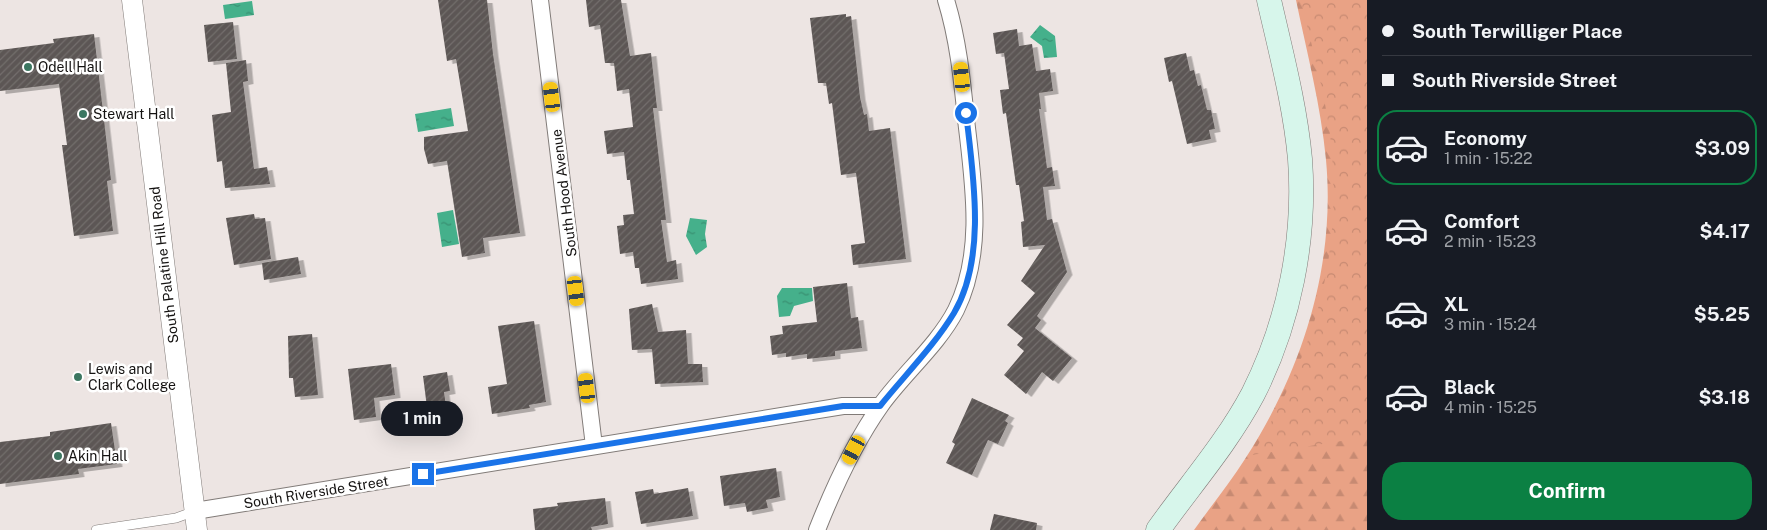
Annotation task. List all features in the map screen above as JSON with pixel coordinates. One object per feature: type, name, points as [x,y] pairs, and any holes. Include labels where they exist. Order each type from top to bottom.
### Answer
[{"type":"main road","points":[[1158,530],[1212,458],[1253,394],[1283,317],[1292,278],[1300,226],[1300,160],[1291,95],[1269,0]]},
{"type":"street","name":"South Palatine Hill Road","points":[[132,0],[196,521]]},
{"type":"street","name":"South Hood Avenue","points":[[540,0],[594,446]]},
{"type":"street","points":[[817,530],[833,490],[880,406],[955,311],[968,275],[972,254],[973,176],[960,59],[946,0]]},
{"type":"street","name":"South Riverside Street","points":[[196,521],[594,446],[843,406],[880,406]]},
{"type":"lane","points":[[96,530],[176,518],[196,521]]},
{"type":"green space","points":[[1296,0],[1367,0],[1367,530],[1194,530],[1245,459],[1283,390],[1311,316],[1320,278],[1326,239],[1328,200],[1326,160],[1317,100]]},
{"type":"green space","points":[[1301,0],[1367,0],[1367,437],[1252,455],[1293,379],[1308,340],[1320,302],[1328,262],[1333,221],[1330,134],[1321,83]]},
{"type":"water","points":[[252,1],[254,15],[225,19],[223,5]]},
{"type":"water","points":[[1040,25],[1055,36],[1057,57],[1044,58],[1042,46],[1030,37]]},
{"type":"water","points":[[451,108],[454,126],[418,132],[415,114]]},
{"type":"water","points":[[453,210],[459,244],[442,247],[437,213]]},
{"type":"water","points":[[690,218],[707,220],[705,234],[707,247],[696,255],[686,236]]},
{"type":"water","points":[[782,288],[812,288],[813,301],[794,306],[790,316],[779,317],[777,296]]},
{"type":"building","points":[[438,0],[487,0],[493,54],[520,233],[483,238],[485,253],[462,257],[447,161],[428,164],[424,149],[424,137],[468,131],[456,59],[447,61]]},
{"type":"building","points":[[586,0],[621,0],[630,56],[651,53],[657,108],[653,108],[666,220],[661,220],[667,262],[676,260],[678,279],[641,284],[639,268],[635,268],[633,252],[620,254],[617,226],[624,225],[623,215],[634,214],[630,180],[627,180],[624,152],[607,154],[604,131],[633,127],[629,89],[617,91],[614,63],[605,63],[600,25],[589,27]]},
{"type":"building","points":[[846,14],[846,17],[851,16],[860,97],[864,115],[867,114],[869,131],[890,128],[906,259],[853,265],[851,245],[865,243],[856,173],[841,175],[832,103],[829,104],[826,83],[818,83],[810,18]]},
{"type":"building","points":[[233,22],[237,59],[208,62],[204,25]]},
{"type":"building","points":[[1017,29],[1019,46],[1032,44],[1036,71],[1050,69],[1053,91],[1039,93],[1041,109],[1039,109],[1047,168],[1052,167],[1055,186],[1043,187],[1047,220],[1052,219],[1067,272],[1037,316],[1041,320],[1035,328],[1072,358],[1053,381],[1042,372],[1026,394],[1004,375],[1024,351],[1017,345],[1023,338],[1007,325],[1035,293],[1021,281],[1045,245],[1023,247],[1021,222],[1024,221],[1019,185],[1016,185],[1006,113],[1003,114],[1000,90],[1009,89],[1004,53],[996,54],[993,33]]},
{"type":"building","name":"Stewart Hall","points":[[94,34],[111,180],[107,181],[113,231],[74,236],[62,145],[67,145],[59,84],[0,91],[0,50],[54,43],[53,39]]},
{"type":"building","points":[[1186,53],[1190,71],[1194,70],[1198,86],[1201,85],[1207,110],[1211,110],[1215,129],[1209,130],[1211,139],[1187,144],[1172,81],[1169,82],[1164,58]]},
{"type":"building","points":[[246,60],[248,81],[243,82],[254,169],[267,167],[270,184],[225,188],[222,161],[217,162],[212,115],[231,112],[226,63]]},
{"type":"building","points":[[254,214],[255,219],[265,218],[271,259],[234,265],[226,218]]},
{"type":"building","points":[[298,257],[301,274],[264,280],[262,263]]},
{"type":"building","points":[[847,283],[851,318],[858,317],[862,348],[835,351],[835,356],[807,359],[807,354],[786,357],[786,353],[772,355],[770,336],[783,334],[782,326],[817,322],[813,287]]},
{"type":"building","points":[[652,304],[658,332],[686,330],[688,364],[702,364],[703,382],[655,384],[652,349],[632,350],[629,309]]},
{"type":"building","points":[[534,321],[546,402],[529,405],[530,408],[492,414],[488,387],[507,384],[498,326]]},
{"type":"building","points":[[312,334],[318,395],[295,397],[293,378],[289,378],[288,336]]},
{"type":"building","points":[[391,364],[395,395],[374,398],[376,417],[354,420],[348,369]]},
{"type":"building","points":[[447,372],[450,391],[444,392],[448,421],[429,423],[423,376]]},
{"type":"building","points":[[972,398],[1009,415],[1005,421],[1008,423],[998,444],[988,440],[972,475],[946,463],[955,444],[952,442]]},
{"type":"building","name":"Akin Hall","points":[[111,423],[117,464],[78,469],[79,474],[0,484],[0,442],[50,436],[50,432]]},
{"type":"building","points":[[776,468],[780,497],[766,500],[768,508],[747,512],[745,503],[724,506],[720,476]]},
{"type":"building","points":[[688,488],[693,516],[641,524],[635,492],[653,489],[654,494]]},
{"type":"building","points":[[605,498],[608,524],[591,527],[592,530],[535,530],[533,509],[558,506],[557,503]]},
{"type":"building","points":[[994,514],[1037,523],[1036,530],[990,530]]},
{"type":"place","name":"Odell Hall","points":[[28,67]]},
{"type":"place","name":"Stewart Hall","points":[[83,114]]},
{"type":"place","name":"Lewis and Clark College","points":[[78,377]]},
{"type":"place","name":"Akin Hall","points":[[58,456]]},
{"type":"route","points":[[423,474],[843,406],[880,406],[945,326],[962,296],[972,254],[974,211],[974,186],[966,113]]}]
